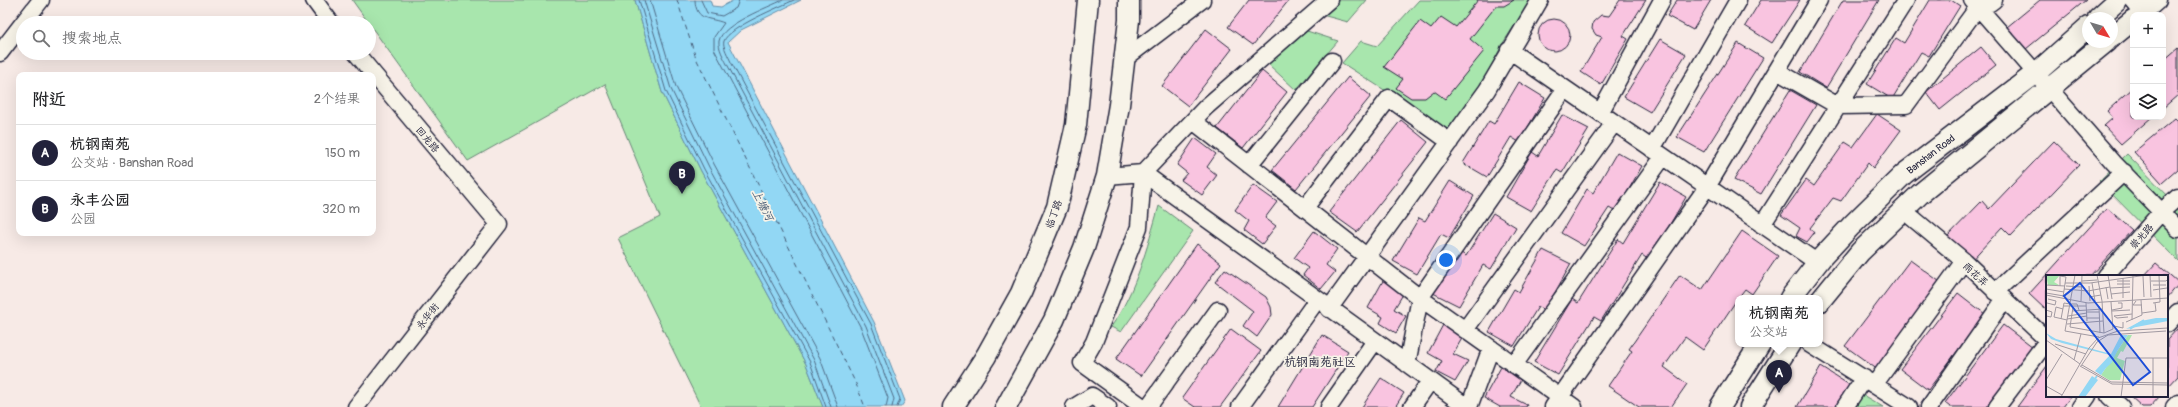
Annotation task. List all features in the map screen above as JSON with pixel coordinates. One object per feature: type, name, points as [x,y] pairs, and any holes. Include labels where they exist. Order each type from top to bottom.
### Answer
[{"type":"main road","name":"临丁路","points":[[953,407],[986,356],[1021,293],[1057,207],[1076,125],[1088,0]]},
{"type":"main road","points":[[1006,407],[1054,320],[1084,248],[1107,176],[1119,105],[1123,60],[1129,20],[1129,0]]},
{"type":"main road","points":[[2105,12],[2118,0]]},
{"type":"main road","points":[[2118,31],[2141,9]]},
{"type":"main road","name":"Banshan Road","points":[[1792,295],[1818,263],[1851,226],[1904,174],[2036,73],[2082,32]]},
{"type":"main road","points":[[1823,297],[1860,252],[1920,194],[2099,48]]},
{"type":"main road","points":[[1720,407],[1758,347]]},
{"type":"main road","points":[[1750,407],[1788,347]]},
{"type":"street","points":[[28,16],[41,0]]},
{"type":"street","points":[[314,0],[327,16]]},
{"type":"street","points":[[1123,60],[1202,0]]},
{"type":"street","points":[[1143,407],[1082,363],[1094,342],[1139,227],[1143,173],[1193,121],[1328,0]]},
{"type":"street","points":[[1240,407],[1323,304],[1367,256],[1487,90],[1509,50],[1540,0]]},
{"type":"street","points":[[1600,113],[1662,0]]},
{"type":"street","points":[[1514,365],[1658,153],[1738,0]]},
{"type":"street","points":[[1557,402],[1707,187],[1820,0]]},
{"type":"street","points":[[1762,225],[1902,2]]},
{"type":"street","points":[[1777,71],[1838,106],[1906,105],[1984,2],[2036,73],[2124,172],[2178,229]]},
{"type":"street","points":[[0,53],[16,32]]},
{"type":"street","points":[[1509,50],[1818,263]]},
{"type":"street","name":"回龙路","points":[[362,60],[372,72]]},
{"type":"street","points":[[1249,165],[1332,61]]},
{"type":"street","name":"回龙路","points":[[376,77],[499,224]]},
{"type":"street","points":[[1407,364],[1420,298],[1565,89]]},
{"type":"street","points":[[1305,208],[1389,98],[1450,142]]},
{"type":"street","points":[[1193,121],[1420,298],[1514,365],[1557,402],[1574,407]]},
{"type":"street","points":[[1465,330],[1614,123]]},
{"type":"street","points":[[1929,407],[2000,296],[2124,172]]},
{"type":"street","points":[[1107,176],[1143,173],[1468,407],[1491,348]]},
{"type":"street","name":"崇光路","points":[[2106,275],[2162,211],[2178,197]]},
{"type":"street","name":"雨花弄","points":[[1903,210],[1964,262],[2046,340]]},
{"type":"street","name":"永华街","points":[[356,407],[499,224]]},
{"type":"street","points":[[1845,407],[1869,382],[1964,262]]},
{"type":"street","points":[[1148,407],[1218,310]]},
{"type":"street","points":[[2168,323],[2178,312]]},
{"type":"street","points":[[1329,407],[1375,341]]},
{"type":"street","points":[[1997,407],[2046,342]]},
{"type":"street","points":[[1814,347],[1909,407]]},
{"type":"street","points":[[1074,407],[1092,396],[1103,378]]},
{"type":"street","points":[[1412,407],[1430,381]]},
{"type":"street","points":[[1092,396],[1108,407]]},
{"type":"street","points":[[2080,407],[2087,397]]},
{"type":"street","points":[[2110,397],[2121,407]]},
{"type":"street","points":[[2174,407],[2178,403]]},
{"type":"green space","points":[[352,0],[635,0],[662,92],[701,171],[806,364],[823,407],[701,407],[618,238],[660,217],[605,84],[468,161],[376,33],[376,16],[364,16]]},
{"type":"green space","points":[[1339,0],[1367,0],[1348,22],[1322,15]]},
{"type":"green space","points":[[1419,0],[1531,0],[1503,43],[1482,84],[1447,130],[1342,63],[1361,41],[1377,46]]},
{"type":"green space","points":[[1307,31],[1338,41],[1296,90],[1268,64]]},
{"type":"green space","points":[[2127,154],[2178,206],[2178,261],[2099,181]]},
{"type":"green space","points":[[1159,206],[1193,231],[1121,332],[1111,327],[1127,299],[1140,269]]},
{"type":"green space","points":[[1861,394],[1883,407],[1853,407]]},
{"type":"water","name":"上塘河","points":[[635,0],[710,0],[712,6],[721,7],[734,0],[801,0],[741,30],[728,42],[874,322],[905,401],[901,407],[823,407],[806,364],[701,171],[662,92]]},
{"type":"building","points":[[1249,0],[1289,0],[1253,45],[1228,27]]},
{"type":"building","points":[[1478,0],[1514,0],[1504,6],[1496,6],[1470,39],[1484,51],[1445,99],[1434,91],[1425,98],[1411,98],[1396,88],[1403,79],[1384,67],[1420,21],[1431,29],[1441,17],[1456,27]]},
{"type":"building","points":[[1620,0],[1646,0],[1623,36],[1628,39],[1601,85],[1581,72],[1602,37],[1596,35],[1592,29],[1593,22],[1601,15],[1609,16]]},
{"type":"building","points":[[1677,0],[1711,0],[1693,30],[1667,16]]},
{"type":"building","points":[[1761,0],[1800,0],[1772,43],[1745,26]]},
{"type":"building","points":[[1843,0],[1879,0],[1826,88],[1800,72]]},
{"type":"building","points":[[1930,0],[1951,0],[1960,6],[1929,56],[1921,52],[1892,99],[1867,84],[1896,38],[1904,43]]},
{"type":"building","points":[[2040,0],[2086,0],[2026,49],[2007,27]]},
{"type":"building","points":[[1551,19],[1557,19],[1567,26],[1570,35],[1569,41],[1563,48],[1557,51],[1551,51],[1541,44],[1538,38],[1538,32],[1545,22]]},
{"type":"building","points":[[1206,29],[1232,49],[1188,106],[1162,86]]},
{"type":"building","points":[[1660,39],[1686,54],[1650,112],[1624,97]]},
{"type":"building","points":[[1738,43],[1763,58],[1704,152],[1677,137]]},
{"type":"building","points":[[1981,47],[1996,65],[1940,110],[1926,92]]},
{"type":"building","points":[[2178,48],[2178,95],[2166,105],[2166,84],[2166,58]]},
{"type":"building","points":[[1262,71],[1287,92],[1243,148],[1217,128]]},
{"type":"building","points":[[1348,77],[1371,96],[1296,189],[1272,170]]},
{"type":"building","points":[[1519,82],[1545,98],[1519,142],[1511,137],[1487,177],[1463,163],[1489,121],[1494,124]]},
{"type":"building","points":[[1790,90],[1816,105],[1761,194],[1734,180]]},
{"type":"building","points":[[2130,91],[2130,120],[2149,120],[2121,144],[2104,126],[2113,118],[2107,111]]},
{"type":"building","points":[[1877,114],[1901,130],[1873,168],[1868,163],[1841,201],[1833,198],[1810,228],[1814,233],[1807,242],[1796,236],[1800,228],[1781,215],[1806,180],[1814,186],[1845,142],[1853,147]]},
{"type":"building","points":[[1562,115],[1589,129],[1562,173],[1557,170],[1531,211],[1506,197],[1532,152],[1538,156]]},
{"type":"building","points":[[2175,118],[2178,121],[2178,169],[2162,183],[2134,152]]},
{"type":"building","points":[[1401,120],[1428,142],[1357,232],[1329,212]]},
{"type":"building","points":[[1195,138],[1216,154],[1207,167],[1217,175],[1202,195],[1181,180],[1187,173],[1177,165]]},
{"type":"building","points":[[2054,141],[2079,165],[2011,236],[2002,227],[1968,264],[1943,241],[1982,201],[1989,209]]},
{"type":"building","points":[[1617,152],[1642,166],[1616,212],[1609,208],[1584,246],[1561,233],[1587,189],[1593,193]]},
{"type":"building","points":[[1450,181],[1474,196],[1449,238],[1441,234],[1417,274],[1393,261],[1419,218],[1425,221]]},
{"type":"building","points":[[1660,182],[1686,197],[1649,260],[1642,255],[1601,321],[1594,317],[1558,375],[1534,362],[1572,299],[1578,303],[1618,239],[1623,243]]},
{"type":"building","points":[[1253,185],[1277,202],[1265,218],[1276,226],[1262,244],[1244,230],[1249,221],[1235,210]]},
{"type":"building","points":[[2107,208],[2132,230],[2091,275],[2046,275]]},
{"type":"building","points":[[1493,213],[1516,227],[1491,269],[1483,265],[1459,306],[1433,293],[1458,251],[1466,256]]},
{"type":"building","points":[[1314,231],[1337,249],[1326,265],[1335,272],[1321,289],[1303,275],[1308,268],[1294,258]]},
{"type":"building","points":[[1742,231],[1778,256],[1752,294],[1745,289],[1740,295],[1735,295],[1735,302],[1703,350],[1685,337],[1664,367],[1687,384],[1671,407],[1639,407],[1608,386],[1632,351],[1629,349],[1680,275],[1702,290]]},
{"type":"building","points":[[1197,244],[1221,263],[1141,376],[1116,359]]},
{"type":"building","points":[[1543,250],[1571,264],[1545,310],[1538,307],[1514,346],[1489,332],[1514,289],[1519,292]]},
{"type":"building","points":[[1910,260],[1943,284],[1878,370],[1845,346]]},
{"type":"building","points":[[2156,263],[2178,282],[2178,285],[2168,297],[2168,275],[2145,275]]},
{"type":"building","points":[[1225,269],[1266,297],[1271,307],[1272,315],[1257,337],[1243,326],[1253,311],[1215,282]]},
{"type":"building","points":[[2046,275],[2046,310],[2029,294]]},
{"type":"building","points":[[1384,279],[1405,291],[1394,309],[1406,316],[1396,333],[1380,323],[1383,317],[1368,308]]},
{"type":"building","points":[[1958,293],[1985,314],[1928,390],[1900,369]]},
{"type":"building","points":[[1444,323],[1464,335],[1453,354],[1468,361],[1455,382],[1436,372],[1442,361],[1428,353]]},
{"type":"building","points":[[2003,325],[2033,348],[1987,407],[1950,407],[1945,403]]},
{"type":"building","points":[[2178,328],[2178,376],[2168,387],[2168,339]]},
{"type":"building","points":[[1231,329],[1261,351],[1220,407],[1195,407],[1182,398]]},
{"type":"building","points":[[1322,335],[1348,351],[1312,407],[1278,407]]},
{"type":"building","points":[[1501,367],[1522,378],[1511,397],[1527,405],[1526,407],[1500,407],[1484,398]]},
{"type":"building","points":[[1821,367],[1851,386],[1838,407],[1797,407]]},
{"type":"building","points":[[2046,367],[2046,397],[2070,397],[2063,407],[2017,407]]},
{"type":"building","points":[[1381,378],[1404,393],[1395,407],[1362,407]]},
{"type":"building","points":[[2131,397],[2159,397],[2150,407],[2142,407]]},
{"type":"ferry route","points":[[677,0],[696,58],[856,384],[865,407]]},
{"type":"place","name":"永丰公园","points":[[682,194]]},
{"type":"place","name":"杭钢南苑","points":[[1779,393]]},
{"type":"district","name":"杭钢南苑社区","points":[[1320,362]]}]
